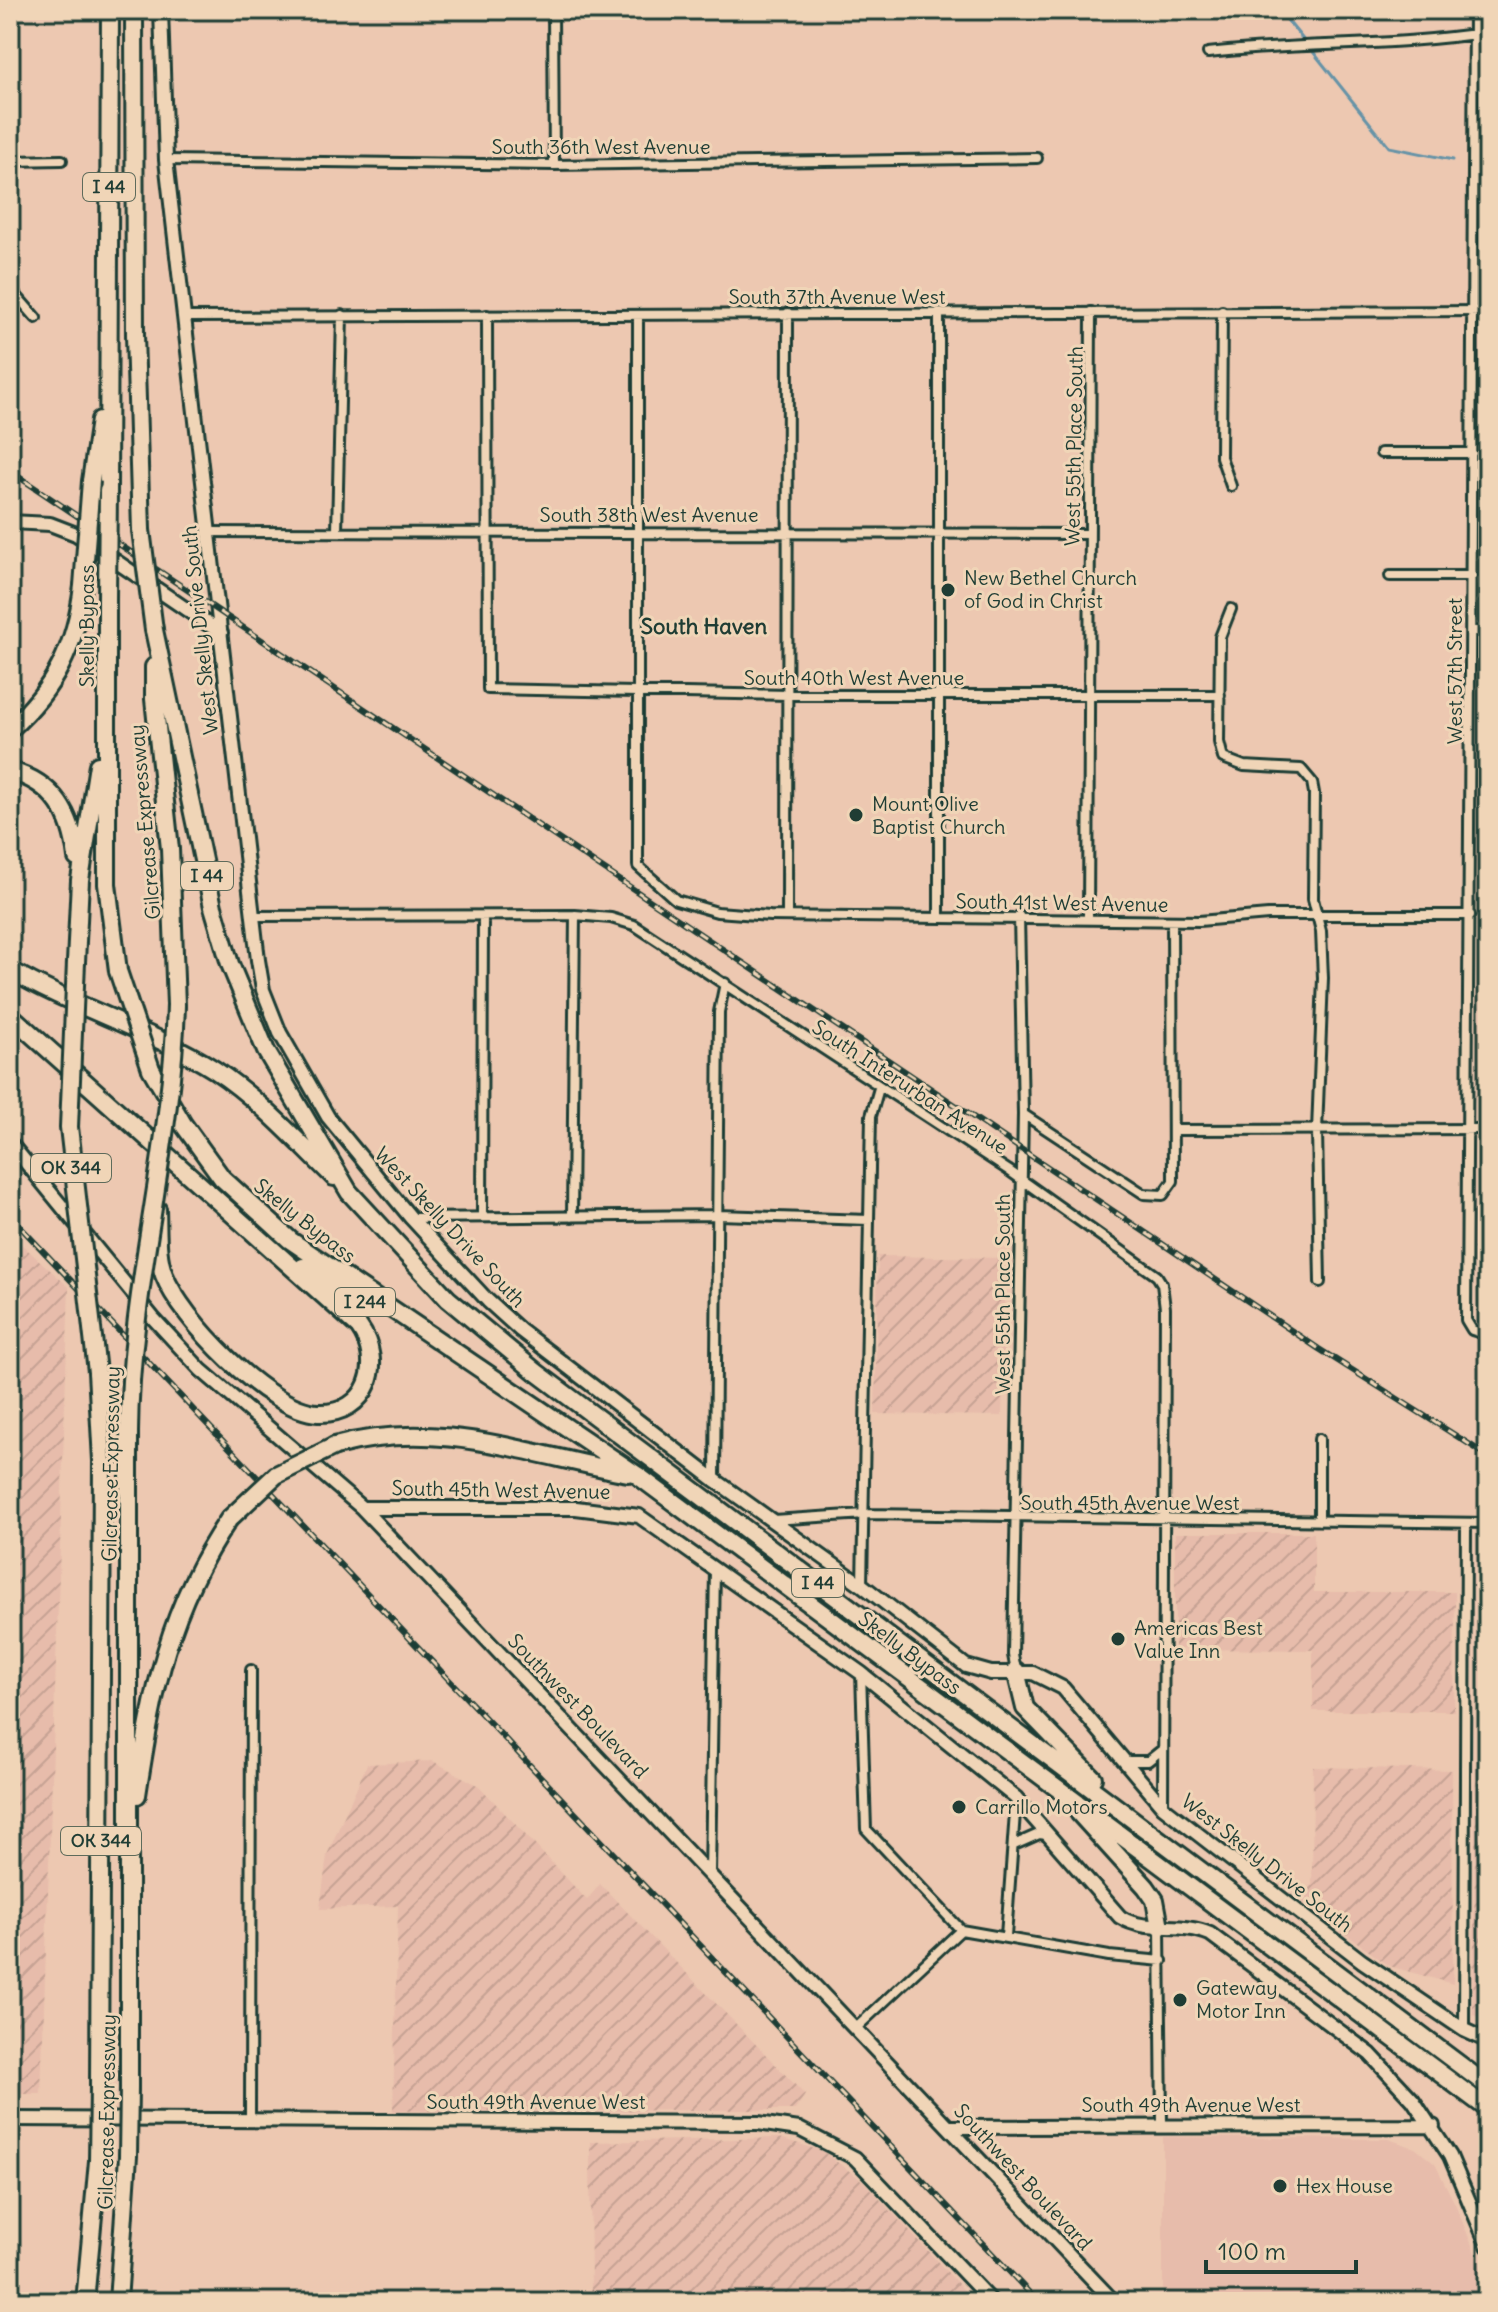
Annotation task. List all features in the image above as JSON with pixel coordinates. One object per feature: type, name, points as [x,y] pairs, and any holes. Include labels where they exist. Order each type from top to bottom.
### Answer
[{"type":"highway","name":"Skelly Bypass","points":[[110,10],[107,884],[118,971],[151,1069],[195,1143],[252,1209],[290,1240],[637,1475],[1486,2108]]},
{"type":"highway","name":"Skelly Bypass","points":[[134,10],[135,335],[141,530],[154,630],[213,907],[230,964],[266,1051],[349,1192],[448,1299],[536,1372],[1488,2086]]},
{"type":"highway","points":[[10,729],[35,707],[67,656],[77,630],[91,481],[108,363]]},
{"type":"highway","name":"Gilcrease Expressway","points":[[118,2302],[128,2156],[129,2088],[129,1432],[136,1328],[174,1066],[176,1005],[170,849],[154,699],[154,630]]},
{"type":"highway","name":"Gilcrease Expressway","points":[[85,2302],[98,2161],[102,1461],[97,1372],[69,1127],[80,880],[106,716]]},
{"type":"highway","points":[[10,771],[39,783],[63,806],[75,840],[80,880]]},
{"type":"highway","points":[[10,968],[26,980],[213,1069],[242,1089],[349,1192]]},
{"type":"highway","name":"I 244","points":[[10,1015],[181,1171],[280,1254],[450,1350]]},
{"type":"highway","points":[[157,1181],[158,1253],[171,1291],[211,1342],[261,1386],[310,1412],[342,1409],[358,1399],[369,1383],[373,1363],[369,1343],[359,1327],[280,1254]]},
{"type":"highway","points":[[129,1850],[152,1700],[162,1657],[184,1597],[204,1555],[229,1519],[276,1475],[335,1446],[382,1437],[428,1434],[470,1438],[637,1475]]},
{"type":"highway","points":[[1016,1671],[1025,1708],[1127,1813]]},
{"type":"highway","points":[[1057,1787],[1146,1887],[1155,1900],[1160,1927]]},
{"type":"highway","points":[[1448,2056],[1488,2076]]},
{"type":"street","name":"West Skelly Drive South","points":[[161,10],[166,160],[263,990],[292,1058],[335,1127],[411,1218],[520,1330],[715,1480],[862,1585],[966,1666],[991,1673],[1016,1671],[1050,1679],[1063,1688],[1163,1807],[1362,1961],[1464,2030],[1488,2041]]},
{"type":"street","points":[[553,10],[554,165]]},
{"type":"street","name":"West 57th Street","points":[[1474,10],[1466,1320],[1472,1330],[1488,1335]]},
{"type":"street","points":[[1208,53],[1273,45],[1341,44],[1488,32]]},
{"type":"street","name":"South 36th West Avenue","points":[[166,160],[554,165],[1037,158]]},
{"type":"street","points":[[10,161],[62,160]]},
{"type":"street","points":[[10,288],[36,318]]},
{"type":"street","points":[[1222,311],[1221,457],[1231,486]]},
{"type":"street","name":"South 37th Avenue West","points":[[186,317],[1488,311]]},
{"type":"street","points":[[939,312],[939,917]]},
{"type":"street","name":"West 55th Place South","points":[[1088,918],[1091,312]]},
{"type":"street","points":[[787,916],[788,313]]},
{"type":"street","points":[[337,531],[342,315]]},
{"type":"street","points":[[485,532],[487,315]]},
{"type":"street","points":[[636,693],[638,315]]},
{"type":"street","points":[[1381,453],[1472,453]]},
{"type":"street","points":[[1473,472],[1488,472]]},
{"type":"street","points":[[10,522],[50,524],[76,534],[221,633]]},
{"type":"street","name":"South 38th West Avenue","points":[[209,532],[1089,534]]},
{"type":"street","name":"South 40th West Avenue","points":[[485,532],[488,689],[788,695],[1220,695]]},
{"type":"street","points":[[1390,576],[1472,576]]},
{"type":"street","points":[[1231,609],[1220,637],[1219,742],[1223,758],[1244,766],[1288,767],[1306,774],[1314,793],[1316,915],[1321,931],[1323,978],[1317,1131],[1320,1282]]},
{"type":"street","points":[[1472,631],[1488,631]]},
{"type":"street","name":"South 41st West Avenue","points":[[636,693],[638,866],[660,889],[696,908],[787,916],[1019,916],[1172,921],[1316,915],[1470,915]]},
{"type":"street","points":[[253,916],[483,918],[575,915],[572,1217]]},
{"type":"street","name":"South Interurban Avenue","points":[[575,915],[611,918],[634,925],[1020,1179],[1146,1266],[1162,1284],[1164,1519]]},
{"type":"street","name":"West 55th Place South","points":[[1016,1671],[1013,1655],[1023,1114],[1019,916]]},
{"type":"street","points":[[482,1217],[483,918]]},
{"type":"street","points":[[1023,1114],[1144,1194],[1163,1195],[1173,1181],[1172,921]]},
{"type":"street","points":[[715,1480],[719,1012],[725,983]]},
{"type":"street","points":[[862,1585],[871,1116],[879,1088]]},
{"type":"street","points":[[1173,1130],[1488,1129]]},
{"type":"street","name":"Southwest Boulevard","points":[[10,1143],[191,1360],[362,1508],[1114,2302]]},
{"type":"street","points":[[411,1218],[718,1215],[869,1220]]},
{"type":"street","points":[[1319,1439],[1319,1521]]},
{"type":"street","name":"South 45th West Avenue","points":[[362,1508],[576,1508],[639,1516],[715,1568]]},
{"type":"street","name":"South 45th Avenue West","points":[[772,1520],[865,1514],[1017,1519],[1488,1523]]},
{"type":"street","points":[[1163,1807],[1164,1519]]},
{"type":"street","points":[[1464,2030],[1466,1524]]},
{"type":"street","points":[[710,1874],[715,1568]]},
{"type":"street","points":[[715,1568],[861,1673],[1016,1798],[1120,1917],[1160,1927],[1186,1926],[1210,1934],[1370,2054],[1433,2126],[1488,2246]]},
{"type":"street","points":[[250,2120],[251,1670]]},
{"type":"street","points":[[861,1673],[866,1829],[961,1930],[1109,1956],[1162,1961]]},
{"type":"street","points":[[1125,1761],[1148,1761],[1164,1748]]},
{"type":"street","points":[[1006,1936],[1016,1798]]},
{"type":"street","points":[[1014,1845],[1039,1834],[1049,1835]]},
{"type":"street","points":[[1160,1927],[1162,2124]]},
{"type":"street","points":[[855,2029],[961,1930]]},
{"type":"street","name":"South 49th Avenue West","points":[[10,2119],[758,2123],[799,2129],[855,2158],[992,2302]]},
{"type":"street","name":"South 49th Avenue West","points":[[949,2127],[1162,2124],[1433,2126]]},
{"type":"shaded area","points":[[10,1234],[69,1287],[41,2094],[10,2094]]},
{"type":"shaded area","points":[[878,1256],[1005,1258],[1002,1416],[875,1414]]},
{"type":"shaded area","points":[[1175,1533],[1314,1533],[1314,1592],[1455,1592],[1454,1711],[1313,1711],[1313,1650],[1175,1649]]},
{"type":"shaded area","points":[[433,1761],[479,1786],[587,1900],[600,1884],[805,2095],[795,2110],[393,2111],[398,1906],[320,1909],[327,1855],[367,1764]]},
{"type":"shaded area","points":[[1476,1766],[1488,1766],[1488,2021],[1473,2015]]},
{"type":"shaded area","points":[[1313,1767],[1452,1770],[1453,1984],[1389,1966],[1303,1902],[1312,1884]]},
{"type":"shaded area","points":[[1163,2137],[1388,2139],[1415,2148],[1435,2164],[1456,2206],[1488,2285],[1488,2302],[1163,2302]]},
{"type":"shaded area","points":[[780,2138],[822,2151],[863,2181],[975,2302],[591,2302],[590,2142]]},
{"type":"waterway","points":[[1279,10],[1305,42]]},
{"type":"waterway","points":[[1310,48],[1389,147],[1453,160]]},
{"type":"railway","points":[[10,471],[1319,1349],[1488,1456]]},
{"type":"railway","points":[[10,1216],[1038,2302]]},
{"type":"place","name":"New Bethel Church of God in Christ","points":[[948,590]]},
{"type":"place","name":"Mount Olive Baptist Church","points":[[856,815]]},
{"type":"place","name":"Americas Best Value Inn","points":[[1118,1639]]},
{"type":"place","name":"Carrillo Motors","points":[[959,1807]]},
{"type":"place","name":"Gateway Motor Inn","points":[[1180,2000]]},
{"type":"place","name":"Hex House","points":[[1280,2186]]},
{"type":"district","name":"South Haven","points":[[704,626]]}]
